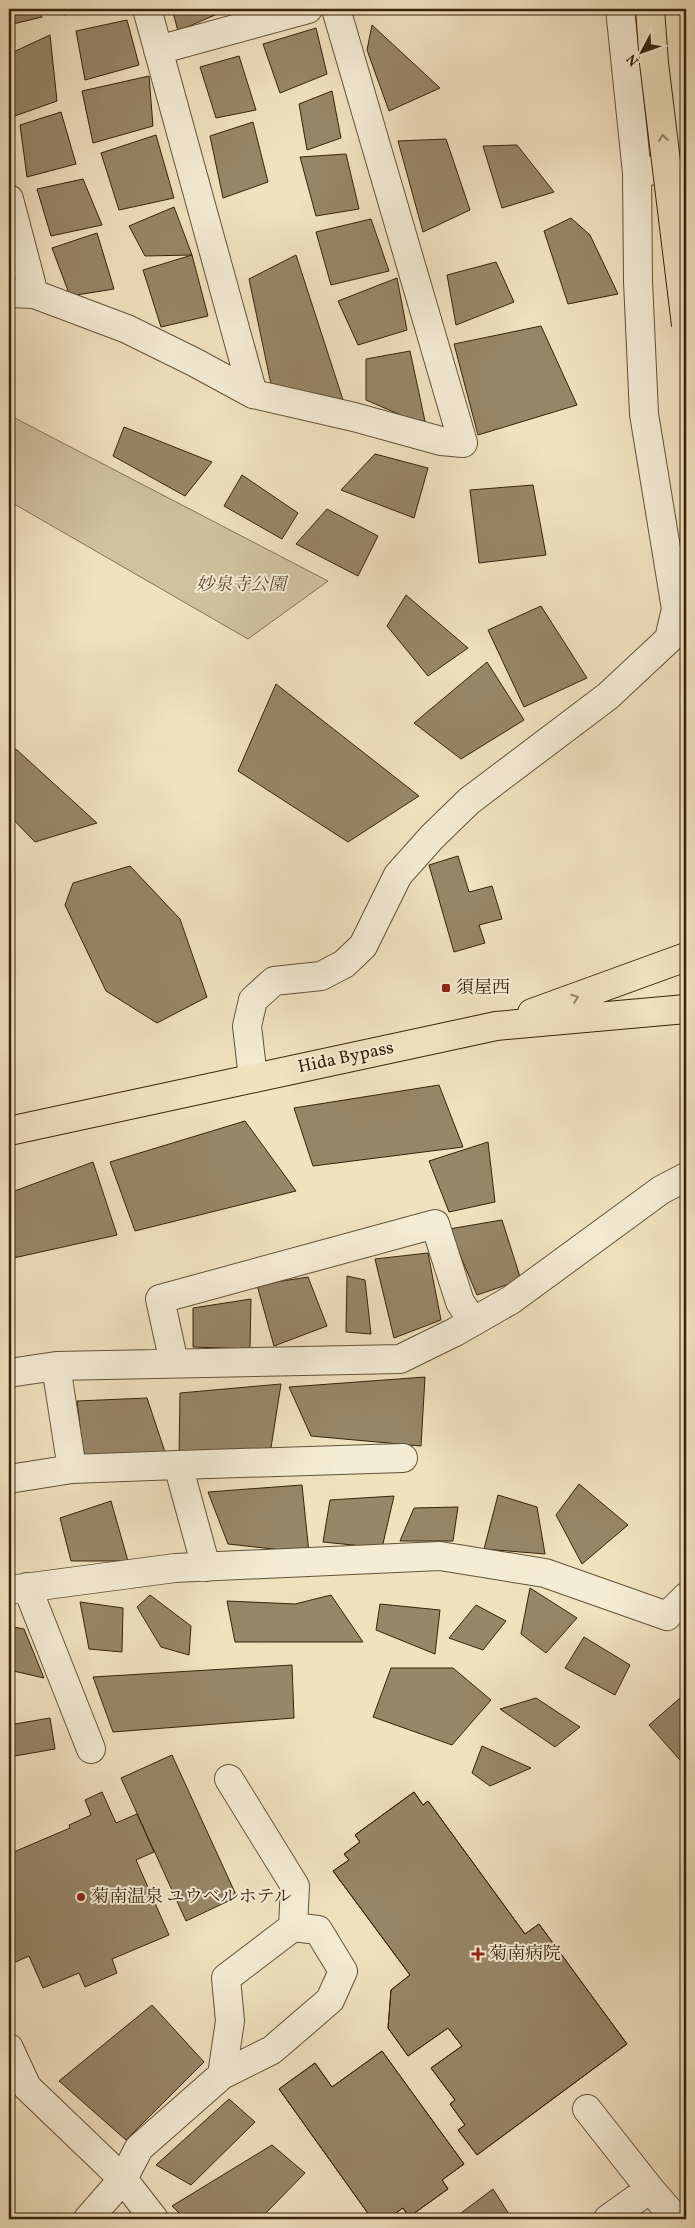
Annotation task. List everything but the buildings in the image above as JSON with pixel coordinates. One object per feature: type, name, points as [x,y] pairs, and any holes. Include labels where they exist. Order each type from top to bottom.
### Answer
[{"type":"highway","points":[[650,9],[654,63],[686,325]]},
{"type":"highway","points":[[496,1026],[686,957]]},
{"type":"highway","name":"Hida Bypass","points":[[9,1130],[496,1026],[686,1009]]},
{"type":"street","points":[[146,9],[253,394]]},
{"type":"street","points":[[158,50],[308,9]]},
{"type":"street","points":[[9,199],[22,293],[127,328],[253,394],[354,417],[441,441],[463,443],[336,9]]},
{"type":"street","points":[[253,1078],[247,1026],[253,1000],[274,981],[321,976],[344,964],[363,946],[398,875],[432,837],[469,801],[608,696],[669,639],[676,609],[644,414],[638,281],[636,172],[620,9]]},
{"type":"street","points":[[636,172],[686,165]]},
{"type":"street","points":[[9,1373],[56,1366],[400,1359],[473,1322],[510,1300],[661,1190],[686,1177]]},
{"type":"street","points":[[174,1363],[160,1299],[434,1224],[460,1302],[473,1322]]},
{"type":"street","points":[[56,1366],[72,1469]]},
{"type":"street","points":[[9,1479],[72,1469],[403,1458]]},
{"type":"street","points":[[178,1465],[206,1567]]},
{"type":"street","points":[[91,1749],[18,1588],[175,1568],[440,1556],[545,1573],[668,1616],[686,1597]]},
{"type":"street","points":[[229,1779],[295,1886],[293,1927]]},
{"type":"street","points":[[88,2219],[123,2179],[139,2148],[222,2075],[272,2050],[330,2000],[343,1971],[318,1930],[293,1927],[226,1978],[230,2022],[222,2075]]},
{"type":"street","points":[[9,2048],[18,2085],[123,2179],[154,2219]]},
{"type":"street","points":[[587,2109],[676,2219]]},
{"type":"street","points":[[608,2219],[650,2189]]},
{"type":"street","points":[[682,2219],[686,2216]]},
{"type":"green space","name":"妙泉寺公園","points":[[9,415],[328,581],[248,639],[9,501]]},
{"type":"place","name":"須屋西","points":[[446,988]]},
{"type":"place","name":"菊南温泉 ユウベルホテル","points":[[81,1897]]},
{"type":"place","name":"菊南病院","points":[[478,1954]]}]
